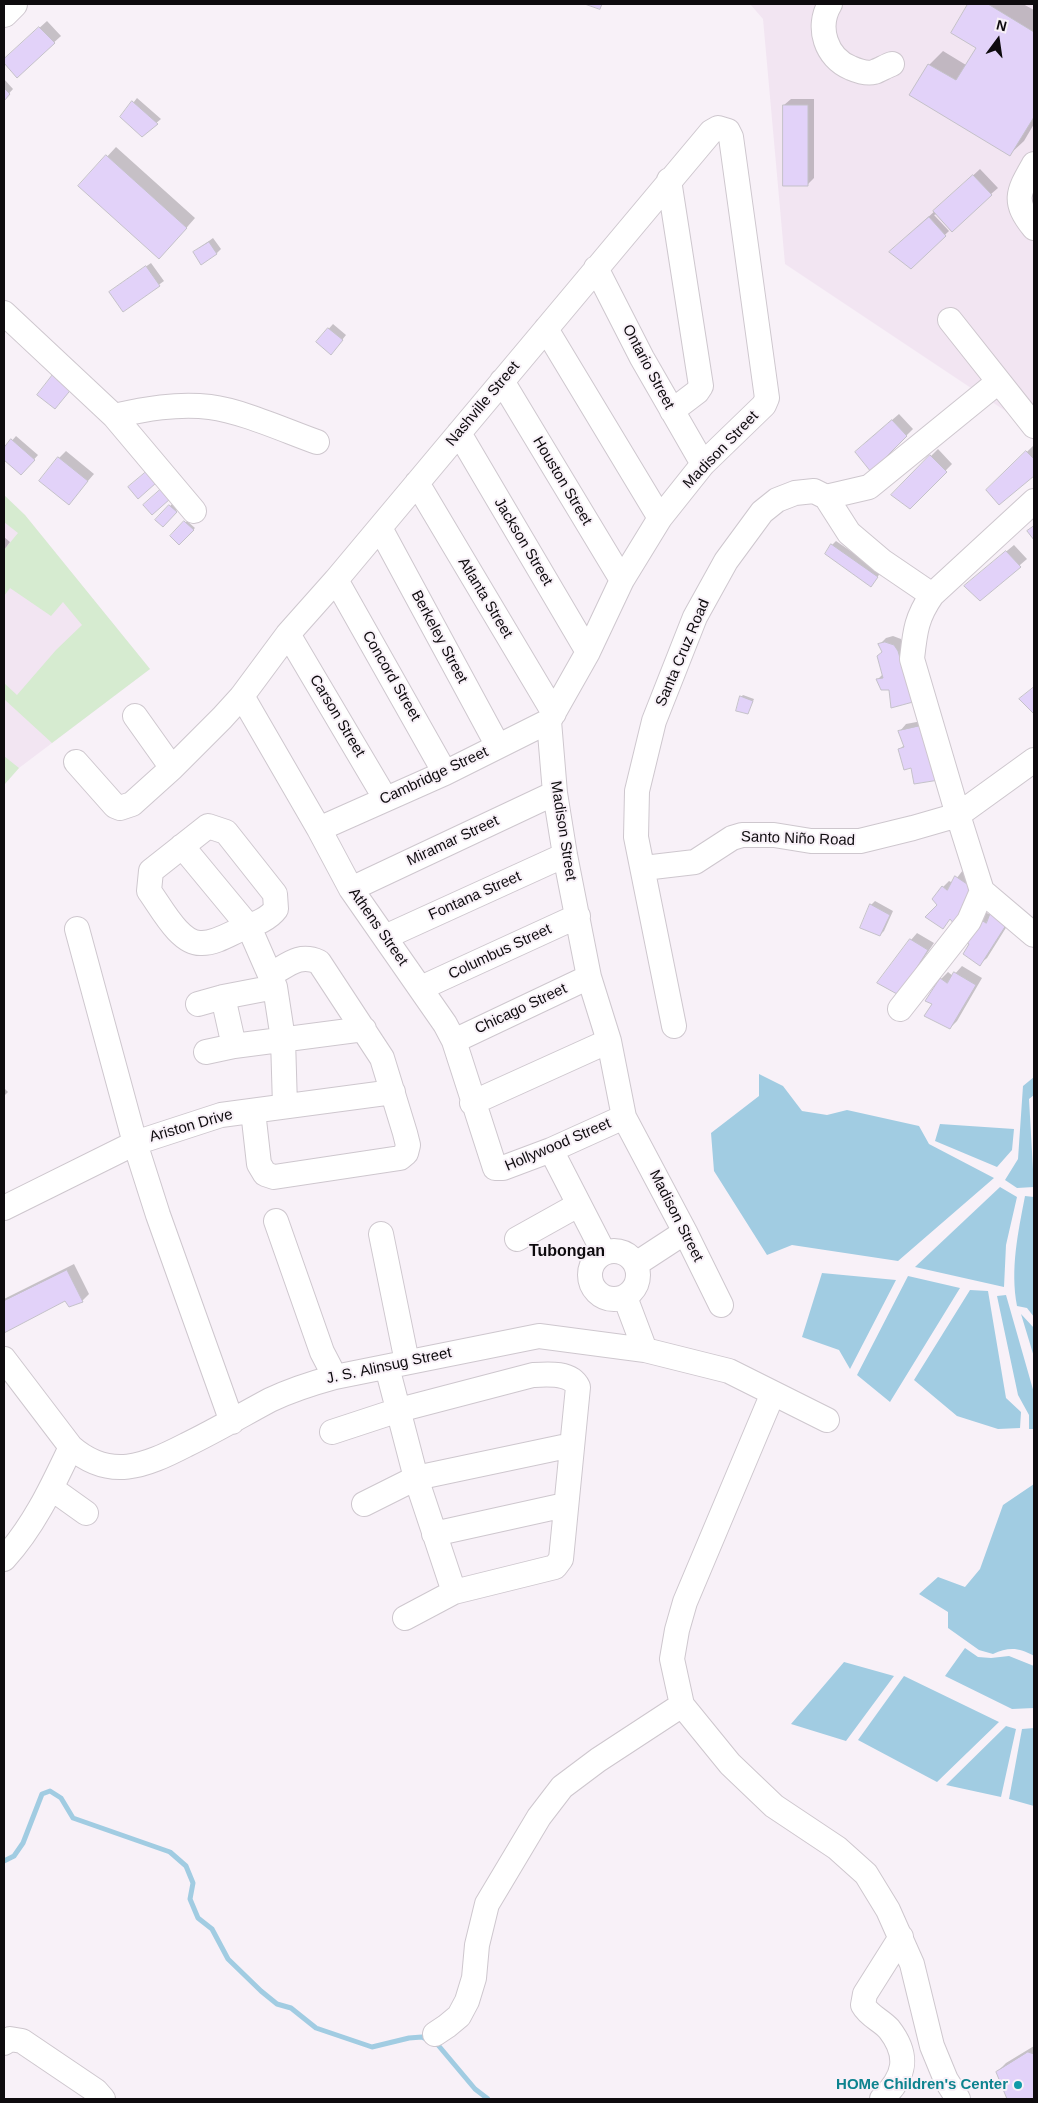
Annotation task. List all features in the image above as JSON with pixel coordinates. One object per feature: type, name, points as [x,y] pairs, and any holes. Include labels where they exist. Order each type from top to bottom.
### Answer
[{"type":"main road","points":[[4,13],[13,4]]},
{"type":"street","points":[[830,4],[823,30],[830,53],[843,65],[858,71],[873,72],[892,64]]},
{"type":"street","name":"Nashville Street","points":[[76,762],[114,806],[120,808],[132,804],[172,768],[242,696],[288,634],[380,528],[669,180],[711,132],[718,128],[724,129],[731,137],[767,398]]},
{"type":"street","points":[[1034,164],[1023,184],[1019,200],[1024,216],[1034,228]]},
{"type":"street","points":[[669,180],[701,383],[697,392],[672,410]]},
{"type":"street","name":"Ontario Street","points":[[596,268],[642,358],[703,464]]},
{"type":"street","points":[[4,314],[114,416],[194,511]]},
{"type":"street","points":[[950,320],[1034,426]]},
{"type":"street","points":[[546,329],[660,518]]},
{"type":"street","name":"Houston Street","points":[[502,382],[622,580]]},
{"type":"street","name":"Santa Cruz Road","points":[[674,1026],[644,868],[636,838],[637,791],[654,721],[695,616],[726,561],[762,512],[777,500],[795,493],[814,491],[826,497],[869,487],[998,382]]},
{"type":"street","name":"Madison Street","points":[[721,1305],[624,1117],[609,1041],[589,977],[565,855],[555,793],[551,717],[588,652],[622,580],[660,518],[703,464],[764,405],[767,398]]},
{"type":"street","points":[[114,416],[156,406],[210,407],[248,417],[317,442]]},
{"type":"street","name":"Jackson Street","points":[[459,433],[588,652]]},
{"type":"street","name":"Atlanta Street","points":[[417,483],[551,717]]},
{"type":"street","points":[[826,497],[849,533],[882,561],[932,595]]},
{"type":"street","points":[[1034,501],[932,595],[921,611],[915,633],[912,659],[982,891],[1034,935]]},
{"type":"street","name":"Berkeley Street","points":[[380,528],[498,746]]},
{"type":"street","name":"Concord Street","points":[[336,580],[445,773]]},
{"type":"street","name":"Carson Street","points":[[288,634],[386,798]]},
{"type":"street","name":"Athens Street","points":[[242,696],[319,828],[351,889],[422,988],[454,1041],[493,1165]]},
{"type":"street","points":[[135,716],[172,768]]},
{"type":"street","name":"Cambridge Street","points":[[319,828],[445,773],[551,717]]},
{"type":"street","points":[[958,815],[1034,760]]},
{"type":"street","name":"Miramar Street","points":[[351,889],[555,793]]},
{"type":"street","name":"Santo Niño Road","points":[[644,868],[695,862],[732,838],[742,835],[774,835],[811,841],[860,841],[958,815]]},
{"type":"street","points":[[208,826],[216,827],[226,832],[274,894],[276,909],[272,915],[249,926],[212,942],[201,944],[190,941],[181,934],[149,891],[148,883],[151,871],[208,826]]},
{"type":"street","points":[[182,846],[249,926],[273,981],[283,1039],[285,1106]]},
{"type":"street","name":"Fontana Street","points":[[385,937],[565,855]]},
{"type":"street","points":[[900,1009],[969,921],[982,891]]},
{"type":"street","name":"Columbus Street","points":[[422,988],[578,916]]},
{"type":"street","points":[[77,929],[134,1143],[232,1422]]},
{"type":"street","points":[[198,1004],[273,981],[301,958],[319,962],[382,1058],[408,1145],[406,1154],[400,1158],[274,1177],[262,1172],[259,1164],[253,1110]]},
{"type":"street","name":"Chicago Street","points":[[454,1041],[589,977]]},
{"type":"street","points":[[223,997],[234,1046]]},
{"type":"street","points":[[206,1052],[234,1046],[364,1029]]},
{"type":"street","points":[[472,1103],[609,1041]]},
{"type":"street","name":"Ariston Drive","points":[[4,1208],[134,1143],[221,1115],[393,1092]]},
{"type":"street","name":"Hollywood Street","points":[[493,1165],[499,1169],[551,1150],[624,1117]]},
{"type":"street","points":[[551,1150],[604,1253]]},
{"type":"street","points":[[516,1239],[578,1204]]},
{"type":"street","points":[[276,1221],[322,1352],[335,1377]]},
{"type":"street","points":[[636,1264],[685,1232]]},
{"type":"street","points":[[381,1234],[397,1365],[399,1410],[416,1478],[454,1592]]},
{"type":"street","points":[[616,1251],[628,1255],[636,1264],[638,1277],[634,1288],[625,1296],[612,1299],[600,1295],[592,1285],[589,1273],[594,1261],[604,1253],[616,1251]]},
{"type":"street","points":[[625,1296],[645,1350]]},
{"type":"street","name":"J. S. Alinsug Street","points":[[4,1359],[71,1446],[84,1458],[111,1467],[141,1465],[157,1460],[271,1400],[305,1385],[335,1377],[539,1336],[645,1350],[729,1371],[827,1420]]},
{"type":"street","points":[[332,1432],[399,1410],[543,1374],[570,1377],[575,1380],[578,1387],[561,1559],[558,1565],[555,1568],[454,1592],[405,1618]]},
{"type":"street","points":[[773,1393],[685,1602],[677,1630],[672,1659],[682,1705],[730,1764],[774,1806],[836,1848],[866,1874],[888,1910],[901,1937],[912,1964],[932,2046],[946,2080],[958,2099]]},
{"type":"street","points":[[364,1504],[416,1478],[572,1445]]},
{"type":"street","points":[[4,1558],[19,1542],[40,1510],[71,1446]]},
{"type":"street","points":[[51,1488],[86,1513]]},
{"type":"street","points":[[434,1534],[565,1505]]},
{"type":"street","points":[[435,2034],[459,2016],[467,2001],[474,1978],[477,1945],[487,1904],[539,1817],[562,1787],[598,1760],[682,1705]]},
{"type":"street","points":[[882,2099],[900,2077],[903,2063],[897,2044],[888,2029],[867,2011],[863,2005],[865,1994],[901,1937]]},
{"type":"street","points":[[4,2043],[10,2039],[22,2041],[96,2091],[103,2099]]},
{"type":"shaded area","points":[[750,4],[1034,4],[1034,430],[785,264],[763,19]]},
{"type":"shaded area","points":[[4,495],[25,515],[150,669],[19,768],[4,785]]},
{"type":"green space","points":[[4,495],[25,515],[150,669],[52,743],[4,699],[4,683],[17,695],[56,650],[82,625],[63,602],[51,616],[10,588],[4,596],[4,550],[18,533],[4,522]]},
{"type":"green space","points":[[4,756],[19,768],[4,785]]},
{"type":"water","points":[[759,1074],[783,1086],[802,1111],[827,1115],[847,1110],[919,1126],[929,1144],[994,1178],[898,1261],[792,1245],[767,1255],[714,1171],[711,1133],[759,1096]]},
{"type":"water","points":[[1034,1077],[1034,1095],[1029,1099],[1034,1187],[1017,1188],[1005,1180],[1018,1159],[1023,1086]]},
{"type":"water","points":[[940,1124],[1014,1129],[1012,1150],[997,1167],[935,1141]]},
{"type":"water","points":[[1000,1187],[1017,1197],[1006,1245],[1004,1287],[915,1267]]},
{"type":"water","points":[[1025,1196],[1034,1197],[1034,1317],[1027,1308],[1017,1306],[1015,1292],[1016,1251]]},
{"type":"water","points":[[822,1273],[896,1280],[850,1369],[839,1350],[802,1337]]},
{"type":"water","points":[[908,1276],[960,1288],[890,1402],[857,1375]]},
{"type":"water","points":[[970,1290],[988,1291],[1006,1398],[1021,1412],[1020,1428],[998,1429],[957,1416],[914,1380]]},
{"type":"water","points":[[1006,1295],[1034,1393],[1034,1429],[1029,1429],[1029,1415],[1018,1395],[997,1296]]},
{"type":"water","points":[[1021,1314],[1034,1328],[1034,1357]]},
{"type":"water","points":[[1034,1484],[1034,1656],[1014,1649],[993,1654],[979,1650],[948,1628],[948,1612],[919,1594],[938,1577],[965,1587],[980,1569],[1003,1505]]},
{"type":"water","points":[[965,1648],[978,1657],[1009,1656],[1034,1666],[1034,1708],[1012,1709],[945,1676]]},
{"type":"water","points":[[844,1662],[894,1676],[846,1741],[791,1724]]},
{"type":"water","points":[[904,1676],[999,1722],[937,1782],[858,1740]]},
{"type":"water","points":[[1006,1726],[1016,1729],[1001,1797],[946,1785]]},
{"type":"water","points":[[1034,1728],[1034,1806],[1009,1799],[1022,1729]]},
{"type":"building","points":[[585,4],[602,4],[600,9]]},
{"type":"building","points":[[968,4],[988,4],[1034,32],[1034,117],[1010,156],[909,95],[928,64],[956,80],[976,48],[951,33]]},
{"type":"building","points":[[39,27],[55,43],[17,78],[4,63],[4,59]]},
{"type":"building","points":[[4,88],[10,94],[4,101]]},
{"type":"building","points":[[132,101],[158,124],[142,137],[120,117]]},
{"type":"building","points":[[783,105],[808,105],[808,186],[783,186]]},
{"type":"building","points":[[106,155],[187,228],[159,259],[78,186]]},
{"type":"building","points":[[973,175],[992,195],[952,232],[933,211]]},
{"type":"building","points":[[929,217],[946,236],[911,269],[889,252]]},
{"type":"building","points":[[209,242],[217,254],[201,265],[193,252]]},
{"type":"building","points":[[146,266],[160,286],[123,312],[109,292]]},
{"type":"building","points":[[328,328],[343,340],[331,355],[316,342]]},
{"type":"building","points":[[55,372],[73,387],[55,409],[37,395]]},
{"type":"building","points":[[892,420],[907,436],[871,472],[855,452]]},
{"type":"building","points":[[11,439],[35,460],[21,475],[4,460],[4,448]]},
{"type":"building","points":[[1026,451],[1034,459],[1034,476],[999,505],[986,490]]},
{"type":"building","points":[[930,455],[947,472],[910,509],[891,495]]},
{"type":"building","points":[[58,457],[88,481],[69,505],[39,481]]},
{"type":"building","points":[[146,472],[156,483],[138,499],[128,487]]},
{"type":"building","points":[[161,489],[170,499],[152,515],[143,505]]},
{"type":"building","points":[[169,505],[177,512],[163,527],[155,520]]},
{"type":"building","points":[[184,521],[194,530],[179,545],[170,536]]},
{"type":"building","points":[[1034,526],[1034,540],[1027,531]]},
{"type":"building","points":[[831,544],[878,577],[871,587],[825,554]]},
{"type":"building","points":[[1006,551],[1021,567],[980,601],[964,586]]},
{"type":"building","points":[[885,642],[894,645],[898,651],[913,702],[891,708],[889,690],[881,690],[876,679],[883,678],[877,656],[882,652],[878,644]]},
{"type":"building","points":[[1034,687],[1034,714],[1019,699]]},
{"type":"building","points":[[740,696],[753,701],[748,714],[736,711]]},
{"type":"building","points":[[920,726],[939,780],[914,784],[911,768],[904,770],[898,749],[904,747],[898,731]]},
{"type":"building","points":[[955,876],[973,888],[954,924],[950,919],[943,929],[925,917],[937,905],[932,899],[942,886],[947,890]]},
{"type":"building","points":[[870,904],[890,915],[880,936],[860,928]]},
{"type":"building","points":[[991,912],[1008,922],[980,966],[963,954],[969,944],[964,941],[978,918],[986,923]]},
{"type":"building","points":[[910,939],[928,950],[914,972],[919,975],[897,994],[877,983]]},
{"type":"building","points":[[954,972],[976,985],[950,1029],[924,1016],[932,1004],[925,1001],[940,978],[947,983]]},
{"type":"building","points":[[67,1270],[83,1302],[69,1307],[65,1301],[4,1333],[4,1301]]},
{"type":"building","name":"HOMe Children's Center","points":[[1028,2052],[1034,2054],[1034,2099],[1007,2099],[996,2072]]},
{"type":"waterway","points":[[4,1861],[14,1856],[23,1843],[42,1794],[50,1791],[61,1798],[73,1818],[170,1852],[186,1866],[193,1883],[190,1899],[198,1918],[212,1929],[228,1959],[277,2004],[291,2008],[316,2028],[372,2047],[409,2038],[422,2037],[438,2045],[475,2089],[488,2099]]},
{"type":"place","name":"HOMe Children's Center","points":[[1018,2085]]},
{"type":"district","name":"Tubongan","points":[[567,1252]]}]
